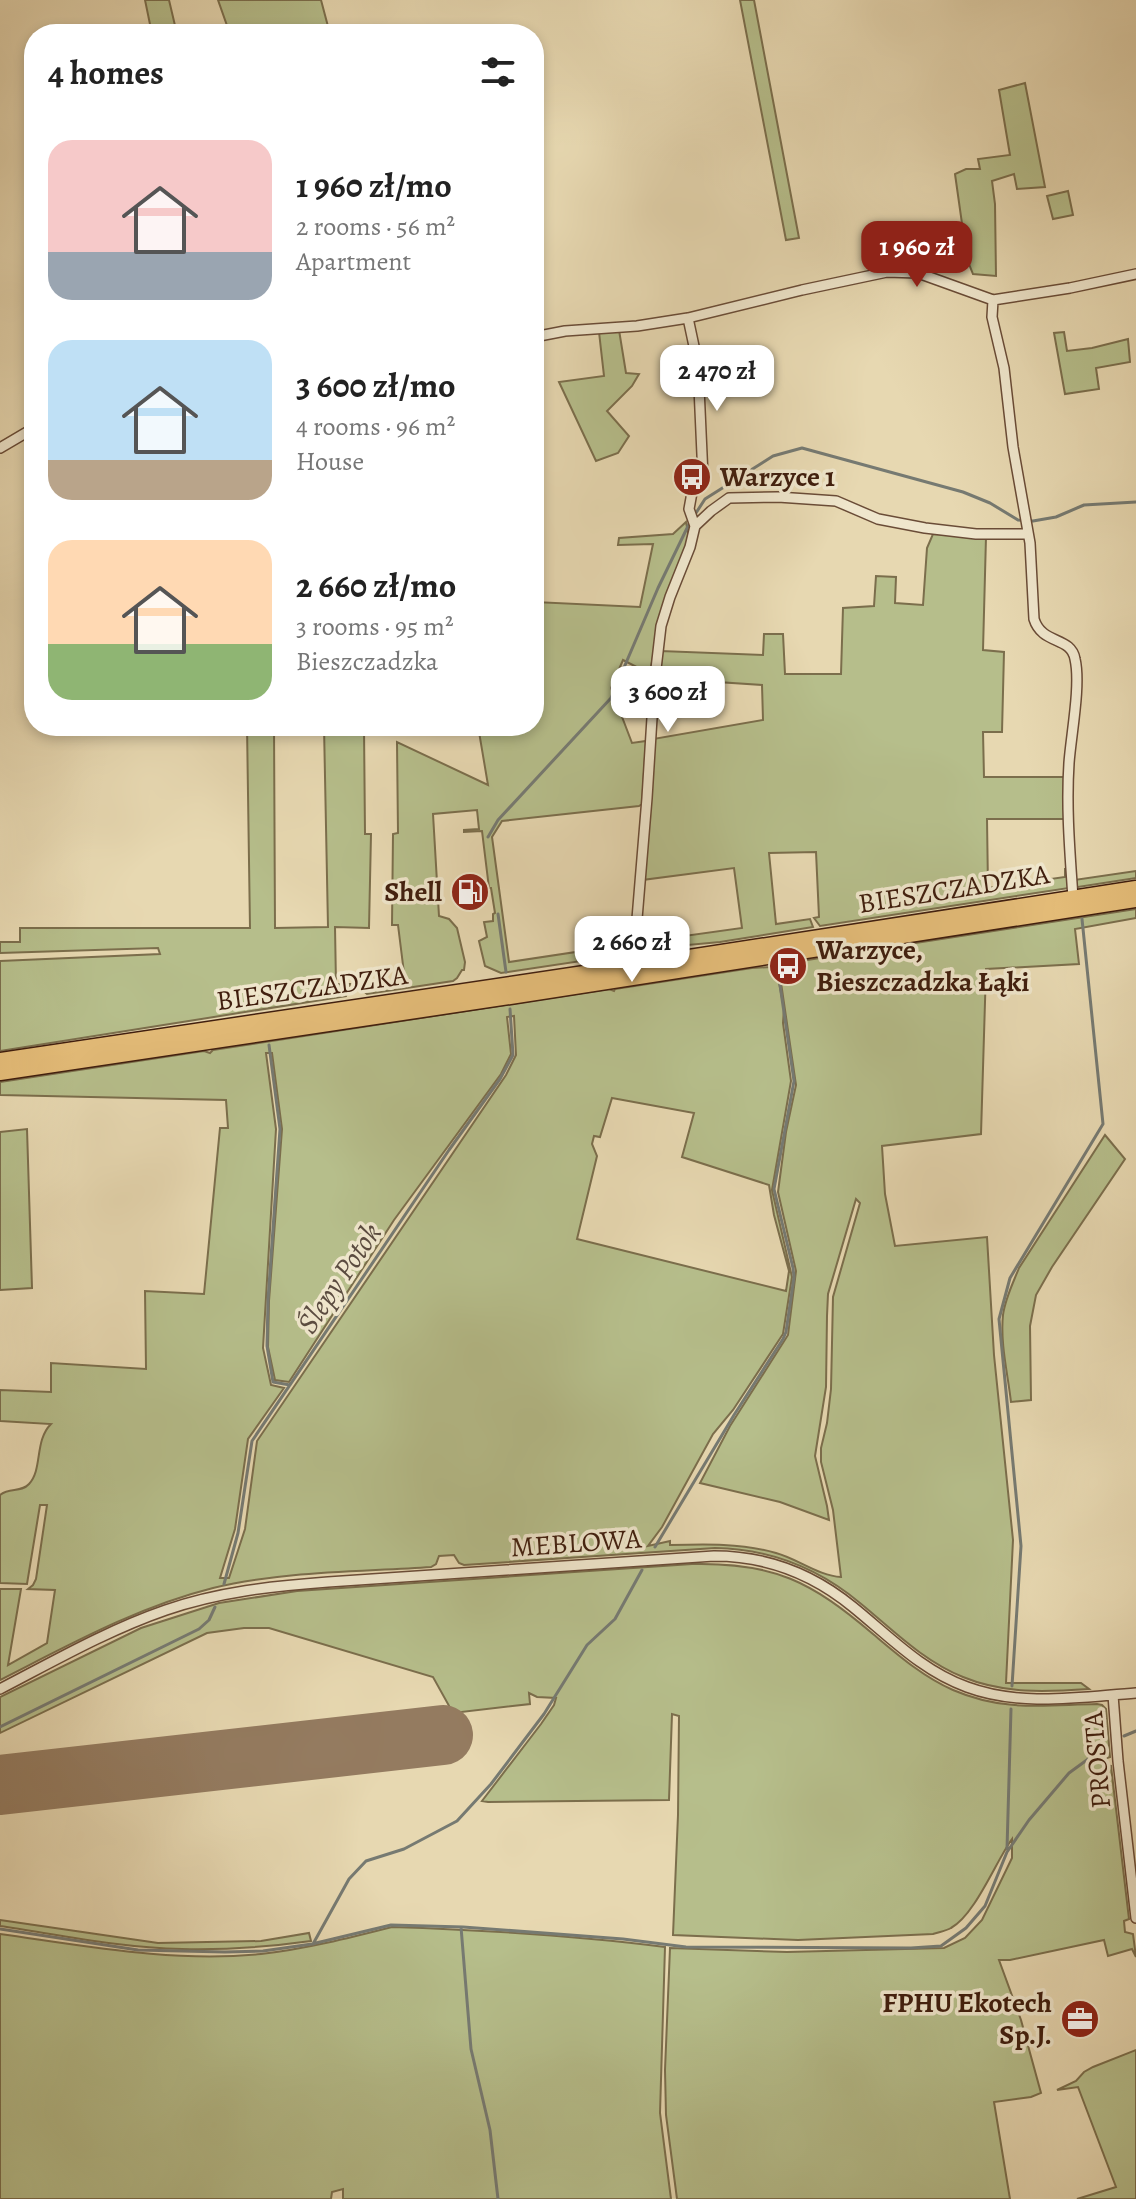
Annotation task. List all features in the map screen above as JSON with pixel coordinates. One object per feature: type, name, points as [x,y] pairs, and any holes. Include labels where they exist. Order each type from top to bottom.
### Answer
[{"type":"main road","name":"BIESZCZADZKA","points":[[0,1060],[1136,888]]},
{"type":"main road","name":"BIESZCZADZKA","points":[[0,1073],[1136,900]]},
{"type":"street","points":[[544,335],[688,318],[887,272],[918,273],[993,300],[1136,274]]},
{"type":"street","points":[[993,300],[992,317],[1004,368],[1031,556],[1035,623],[1044,635],[1070,648],[1076,660],[1068,777],[1073,898]]},
{"type":"street","points":[[660,974],[642,971],[634,962],[661,626],[690,547],[694,522],[689,509],[693,487],[703,477],[698,365],[688,318]]},
{"type":"street","points":[[0,448],[24,434]]},
{"type":"street","points":[[694,522],[729,498],[778,497],[836,501],[878,519],[925,528],[976,534],[1027,530]]},
{"type":"street","name":"BIESZCZADZKA","points":[[612,981],[628,972],[634,962]]},
{"type":"street","name":"MEBLOWA","points":[[0,1689],[142,1619],[199,1600],[242,1591],[328,1582],[714,1556],[757,1559],[807,1576],[851,1605],[916,1659],[967,1687],[1021,1699],[1136,1693]]},
{"type":"street","name":"PROSTA","points":[[1113,1695],[1136,1918]]},
{"type":"green space","points":[[145,0],[169,0],[175,24],[150,24]]},
{"type":"green space","points":[[218,0],[321,0],[327,24],[226,24]]},
{"type":"green space","points":[[740,0],[754,0],[799,238],[786,240]]},
{"type":"green space","points":[[1025,83],[1045,187],[1017,189],[1014,174],[992,181],[996,276],[973,274],[967,259],[955,174],[966,169],[980,169],[978,159],[1010,155],[999,90]]},
{"type":"green space","points":[[1068,191],[1073,215],[1053,219],[1047,196]]},
{"type":"green space","points":[[619,330],[626,373],[639,374],[632,386],[607,411],[629,436],[618,453],[596,461],[559,382],[604,376],[599,332]]},
{"type":"green space","points":[[1064,332],[1067,351],[1128,339],[1130,362],[1096,368],[1099,389],[1065,394],[1054,333]]},
{"type":"green space","points":[[686,522],[689,537],[659,620],[650,674],[623,660],[611,688],[632,743],[646,741],[642,804],[502,821],[492,837],[509,962],[629,944],[628,954],[501,973],[485,966],[479,941],[487,937],[484,922],[493,921],[495,913],[482,831],[464,832],[479,829],[477,810],[433,814],[439,916],[449,919],[457,928],[464,970],[453,981],[367,994],[358,983],[368,985],[405,981],[398,925],[392,925],[393,834],[398,833],[397,742],[488,785],[480,736],[544,736],[544,602],[640,607],[653,544],[618,545],[619,538],[673,534]]},
{"type":"green space","points":[[933,534],[986,537],[983,650],[1004,652],[1002,732],[983,732],[984,777],[1065,777],[1064,819],[987,819],[988,888],[1065,877],[1065,869],[1068,869],[1069,888],[820,926],[814,918],[819,917],[816,852],[769,853],[776,924],[810,919],[813,927],[720,942],[688,945],[687,942],[681,943],[681,946],[644,952],[641,942],[742,928],[734,868],[642,880],[653,739],[763,720],[762,685],[657,678],[661,651],[763,655],[764,634],[783,634],[785,674],[841,674],[843,608],[874,606],[876,576],[896,577],[895,603],[923,605],[927,548]]},
{"type":"green space","points":[[247,736],[274,736],[275,928],[328,927],[324,736],[364,736],[365,834],[371,834],[369,928],[335,927],[336,984],[350,984],[346,996],[0,1051],[0,961],[160,954],[158,948],[0,953],[0,942],[20,942],[20,928],[250,928]]},
{"type":"green space","points":[[1136,871],[1136,878],[1075,886],[1074,880]]},
{"type":"green space","points":[[1136,909],[1136,918],[1075,929],[1079,964],[986,969],[981,1134],[882,1146],[885,1194],[895,1246],[987,1237],[994,1355],[1013,1540],[1006,1683],[1081,1683],[1089,1689],[1041,1691],[978,1683],[922,1654],[844,1591],[810,1570],[755,1552],[715,1548],[464,1565],[454,1555],[439,1556],[431,1567],[294,1575],[240,1582],[185,1596],[130,1616],[0,1680],[0,1589],[21,1589],[8,1665],[47,1643],[55,1590],[28,1589],[36,1579],[47,1505],[40,1505],[27,1584],[0,1583],[0,1495],[29,1484],[36,1471],[42,1438],[51,1424],[0,1421],[0,1390],[51,1392],[51,1363],[146,1369],[145,1291],[204,1294],[220,1128],[228,1128],[226,1100],[0,1095],[0,1082],[204,1051],[210,1053],[213,1050],[609,989],[614,991],[752,968],[789,966],[789,963],[863,951],[868,953],[870,950]],"holes":[[[780,976],[796,1085],[778,1192],[796,1271],[788,1335],[730,1426],[700,1483],[780,1502],[829,1520],[815,1456],[826,1387],[828,1294],[856,1199],[860,1203],[833,1297],[831,1389],[821,1448],[841,1577],[825,1574],[776,1553],[750,1547],[670,1545],[670,1541],[648,1546],[662,1527],[713,1434],[733,1410],[783,1334],[792,1277],[772,1190],[791,1081]],[[514,1016],[516,1055],[506,1075],[257,1441],[245,1529],[229,1578],[220,1578],[235,1529],[248,1439],[284,1388],[271,1385],[263,1348],[276,1129],[266,1053],[272,1053],[282,1129],[268,1347],[275,1380],[289,1382],[394,1220],[501,1074],[511,1054],[507,1017]],[[612,1098],[694,1113],[682,1157],[769,1185],[789,1271],[786,1291],[577,1239],[597,1156],[592,1144],[594,1136],[600,1137]]]},
{"type":"green space","points":[[27,1129],[32,1288],[0,1290],[0,1132]]},
{"type":"green space","points":[[1105,1135],[1125,1159],[1036,1295],[1030,1326],[1031,1400],[1011,1402],[1003,1337],[1007,1297],[1019,1268]]},
{"type":"green space","points":[[692,1564],[746,1567],[811,1588],[921,1672],[942,1685],[972,1697],[990,1702],[1042,1706],[1097,1704],[1106,1709],[1110,1757],[1104,1759],[1104,1765],[1111,1766],[1129,1919],[1124,1921],[1125,1932],[1133,1934],[1136,1957],[1132,1949],[1108,1956],[1104,1940],[999,1960],[1021,2020],[1041,2093],[994,2102],[1010,2199],[677,2199],[666,2115],[665,2070],[670,1948],[787,1952],[944,1948],[965,1938],[982,1920],[1012,1858],[1012,1839],[968,1912],[951,1928],[933,1934],[798,1940],[673,1935],[679,1716],[672,1714],[669,1800],[482,1801],[541,1724],[556,1698],[537,1697],[529,1693],[530,1704],[453,1713],[433,1677],[269,1628],[207,1633],[0,1733],[0,1697],[141,1628],[219,1603],[297,1591]]},
{"type":"green space","points":[[0,1920],[158,1943],[261,1941],[309,1933],[311,1941],[231,1948],[159,1948],[0,1926]]},
{"type":"green space","points":[[392,1927],[597,1939],[665,1947],[660,2113],[671,2199],[343,2199],[343,2189],[332,2192],[331,2199],[0,2199],[0,1934],[130,1952],[228,1956],[294,1949]]},
{"type":"green space","points":[[1136,2050],[1136,2199],[1077,2199],[1116,2187],[1078,2087],[1057,2090],[1076,2081],[1093,2067]]},
{"type":"waterway","points":[[694,516],[705,499],[773,456],[802,448],[963,492],[990,503],[1018,520],[1056,517],[1084,505],[1136,502]]},
{"type":"waterway","points":[[488,837],[498,820],[611,698],[690,522]]},
{"type":"waterway","points":[[498,914],[506,972]]},
{"type":"waterway","points":[[1012,1686],[1021,1546],[999,1319],[1010,1278],[1103,1124],[1082,919]]},
{"type":"waterway","points":[[655,1547],[786,1332],[794,1277],[774,1189],[794,1081],[778,971]]},
{"type":"waterway","name":"Ślepy Potok","points":[[224,1584],[238,1533],[252,1441],[500,1079],[513,1055],[510,1009]]},
{"type":"waterway","points":[[269,1045],[280,1129],[267,1346],[273,1382],[290,1385]]},
{"type":"waterway","points":[[313,1944],[349,1879],[366,1861],[404,1849],[457,1821],[491,1784],[544,1714],[587,1645],[615,1619],[642,1570]]},
{"type":"waterway","name":"Ślepy Potok","points":[[0,1727],[199,1629],[209,1620],[215,1607]]},
{"type":"waterway","points":[[1007,1849],[1011,1709]]},
{"type":"waterway","points":[[1124,1736],[1136,1731]]},
{"type":"waterway","points":[[0,1929],[138,1950],[225,1952],[263,1951],[312,1944],[391,1925],[463,1927],[686,1947],[941,1946],[966,1928],[985,1906],[1007,1852],[1029,1820],[1069,1773],[1106,1746]]},
{"type":"waterway","points":[[461,1927],[471,2049],[490,2130],[498,2199]]},
{"type":"runway","points":[[0,1785],[443,1735]]},
{"type":"place","name":"Warzyce 1","points":[[692,477]]},
{"type":"place","name":"Shell","points":[[470,892]]},
{"type":"place","name":"Warzyce, Bieszczadzka Łąki","points":[[788,966]]},
{"type":"place","name":"FPHU Ekotech Sp.J.","points":[[1080,2019]]}]
